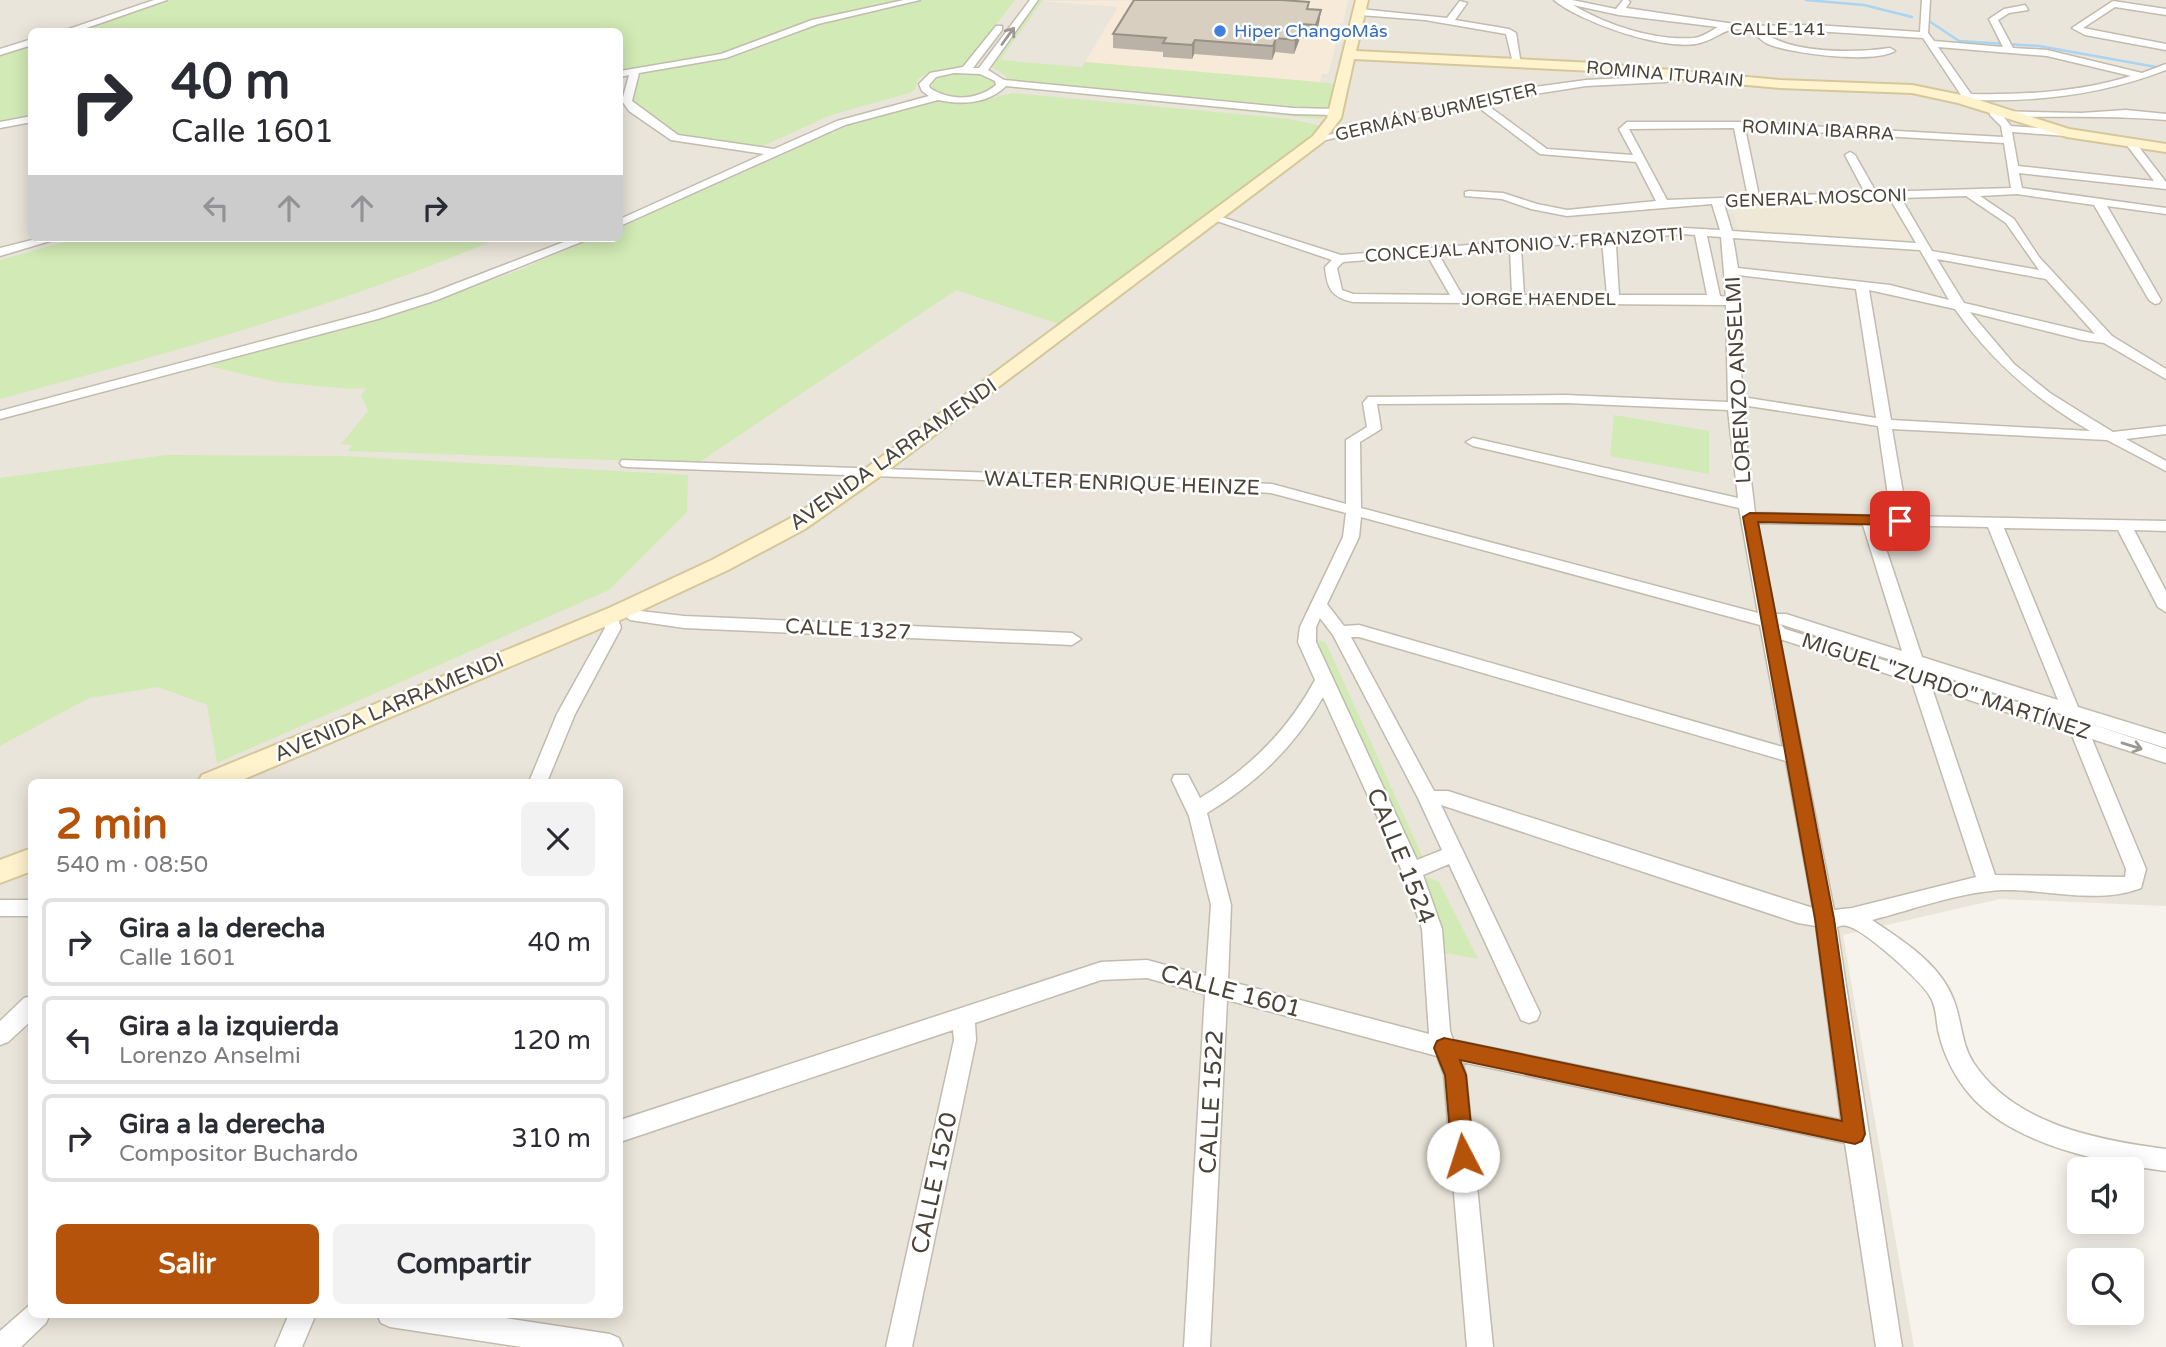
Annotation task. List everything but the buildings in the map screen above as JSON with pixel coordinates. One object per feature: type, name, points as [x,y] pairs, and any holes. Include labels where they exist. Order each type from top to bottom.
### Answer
[{"type":"main road","points":[[1328,124],[1361,6]]},
{"type":"main road","name":"ROMINA ITURAIN","points":[[1349,55],[1518,63],[1780,84],[1898,88],[1973,101],[1998,112],[2067,133],[2166,148]]},
{"type":"main road","name":"AVENIDA LARRAMENDI","points":[[218,779],[618,612],[778,534],[872,473],[1214,218],[1328,124]]},
{"type":"main road","points":[[0,872],[28,861]]},
{"type":"street","points":[[76,28],[163,0]]},
{"type":"street","points":[[623,74],[723,56],[815,22],[916,0]]},
{"type":"street","points":[[982,71],[1034,0]]},
{"type":"street","points":[[1617,14],[1628,0]]},
{"type":"street","points":[[1926,0],[1925,35],[1973,101],[2066,92],[2142,76],[2166,67]]},
{"type":"street","points":[[1560,1],[1617,14],[1728,26]]},
{"type":"street","name":"CALLE 141","points":[[1560,1],[1595,22],[1665,40],[1701,40],[1728,26],[1925,35]]},
{"type":"street","points":[[1449,22],[1463,3]]},
{"type":"street","points":[[2166,12],[2113,4],[2076,28],[2166,47]]},
{"type":"street","points":[[1361,6],[1511,33],[1518,63]]},
{"type":"street","points":[[2006,45],[1993,19],[2007,11],[2029,6]]},
{"type":"street","points":[[966,70],[1005,20]]},
{"type":"street","points":[[1753,29],[1769,41],[1807,50],[1877,53],[1890,51]]},
{"type":"street","points":[[0,52],[28,43]]},
{"type":"street","points":[[1933,44],[2006,45],[2142,76]]},
{"type":"street","points":[[623,222],[852,118],[937,97],[975,99],[1000,86],[997,77],[982,71],[966,70],[933,75],[925,82],[925,89]]},
{"type":"street","points":[[635,72],[627,96],[629,106],[669,135],[690,141],[779,153]]},
{"type":"street","name":"GERMÁN BURMEISTER","points":[[1000,86],[1328,124],[1570,84],[1665,79],[1679,75]]},
{"type":"street","points":[[925,89],[937,97]]},
{"type":"street","points":[[623,212],[834,117],[925,89]]},
{"type":"street","points":[[1474,100],[1544,152],[1638,159],[1663,203]]},
{"type":"street","points":[[2017,191],[2004,122],[1994,114],[1998,112],[2070,116],[2126,113],[2166,117]]},
{"type":"street","points":[[0,125],[28,120]]},
{"type":"street","name":"ROMINA IBARRA","points":[[1638,159],[1624,129],[1627,125],[1739,125],[2007,135],[2067,133]]},
{"type":"street","points":[[1739,125],[1754,199]]},
{"type":"street","points":[[2131,144],[2164,186]]},
{"type":"street","points":[[1850,155],[1872,196]]},
{"type":"street","points":[[2014,169],[2164,186]]},
{"type":"street","name":"GENERAL MOSCONI","points":[[1469,194],[1503,196],[1535,207],[1567,213],[1663,203],[2017,191],[2166,211]]},
{"type":"street","points":[[1969,194],[2010,221],[2050,276],[2107,339],[2166,375]]},
{"type":"street","points":[[1894,195],[1960,305],[2009,368],[2059,404],[2166,467]]},
{"type":"street","name":"LORENZO ANSELMI","points":[[1717,201],[1727,234],[1732,271],[1736,403],[1748,511],[1792,757],[1825,919],[1855,1134],[1889,1347]]},
{"type":"street","points":[[2099,202],[2155,300]]},
{"type":"street","points":[[1214,218],[1340,259]]},
{"type":"street","name":"CONCEJAL ANTONIO V. FRANZOTTI","points":[[1345,297],[1333,290],[1331,267],[1340,259],[1670,232],[1700,232],[1928,251],[2050,276]]},
{"type":"street","points":[[1700,232],[1714,299]]},
{"type":"street","points":[[1606,238],[1610,246],[1613,299]]},
{"type":"street","points":[[0,252],[39,242]]},
{"type":"street","points":[[518,264],[554,242]]},
{"type":"street","points":[[0,415],[373,316],[433,297],[575,242]]},
{"type":"street","points":[[1514,246],[1517,250],[1518,300]]},
{"type":"street","points":[[1432,253],[1459,300]]},
{"type":"street","points":[[1732,271],[1862,285],[1960,305],[2082,336],[2107,339]]},
{"type":"street","points":[[1862,285],[1900,521]]},
{"type":"street","name":"JORGE HAENDEL","points":[[1345,297],[1459,300],[1714,299],[1733,302]]},
{"type":"street","points":[[1529,1013],[1429,798],[1340,632],[1319,606],[1351,537],[1354,511],[1353,440],[1374,429],[1370,403],[1373,400],[1566,399],[1736,403],[1884,425],[2112,436],[2166,430]]},
{"type":"street","points":[[1473,442],[1748,511],[1868,521],[2166,526]]},
{"type":"street","name":"WALTER ENRIQUE HEINZE","points":[[627,463],[1272,489],[1768,621]]},
{"type":"street","points":[[1868,521],[1979,864],[1989,883]]},
{"type":"street","points":[[1429,798],[1448,798],[1798,914],[1825,919],[1852,917],[1989,883],[2124,886],[2134,882],[2136,869],[1994,522]]},
{"type":"street","points":[[2123,525],[2166,606]]},
{"type":"street","name":"CALLE 1524","points":[[1319,606],[1308,627],[1307,642],[1412,871],[1432,929],[1439,1031],[1455,1075],[1480,1347]]},
{"type":"street","points":[[539,779],[566,714],[618,612]]},
{"type":"street","name":"CALLE 1327","points":[[618,612],[684,622],[1072,639]]},
{"type":"street","name":"MIGUEL \"ZURDO\" MARTÍNEZ","points":[[1768,621],[1779,633],[1918,669],[2166,741]]},
{"type":"street","points":[[1340,632],[1359,631],[1792,757]]},
{"type":"street","name":"MIGUEL \"ZURDO\" MARTÍNEZ","points":[[1918,669],[2079,729],[2166,756]]},
{"type":"street","points":[[1196,810],[1258,767],[1283,741],[1324,680]]},
{"type":"street","name":"CALLE 1522","points":[[1181,780],[1196,810],[1221,905],[1197,1347]]},
{"type":"street","points":[[1412,871],[1453,854]]},
{"type":"street","points":[[0,908],[28,908]]},
{"type":"street","points":[[1852,917],[1910,958],[1926,974],[1940,993],[1947,1011],[1955,1050],[1966,1072],[2007,1110],[2061,1138],[2102,1150],[2166,1160]]},
{"type":"street","name":"CALLE 1601","points":[[623,1130],[1110,970],[1147,969],[1444,1048],[1855,1134]]},
{"type":"street","points":[[0,1034],[28,1009]]},
{"type":"street","name":"CALLE 1520","points":[[899,1347],[965,1041],[963,1018]]},
{"type":"street","points":[[2,1347],[33,1318]]},
{"type":"street","points":[[288,1347],[301,1318]]},
{"type":"street","points":[[416,1318],[610,1347]]},
{"type":"shaded area","points":[[0,0],[2166,0],[2166,906],[2000,899],[1843,935],[1914,1347],[0,1347]]},
{"type":"shaded area","points":[[1348,0],[1343,23],[1337,24],[1341,26],[1328,74],[1322,74],[1320,82],[1326,83],[1085,62],[1118,7],[1042,1]]},
{"type":"shaded area","points":[[1885,197],[1893,204],[1911,236],[1907,241],[1739,232],[1731,203]]},
{"type":"green space","points":[[171,0],[908,0],[813,21],[727,52],[623,72],[623,28],[84,28]]},
{"type":"green space","points":[[924,0],[1015,0],[965,65],[930,72],[918,79],[915,89],[910,93],[831,115],[763,146],[700,141],[677,135],[632,102],[638,77],[643,73],[733,55],[833,19]]},
{"type":"green space","points":[[1039,0],[1043,0],[1000,60],[1081,67],[1085,62],[1330,83],[1334,85],[1328,107],[1291,108],[1010,82],[1005,75],[990,66]]},
{"type":"green space","points":[[28,45],[28,118],[0,123],[0,55]]},
{"type":"green space","points":[[962,73],[987,76],[994,82],[993,87],[979,94],[954,97],[932,87],[933,81],[946,75]]},
{"type":"green space","points":[[1010,87],[1322,114],[1327,116],[1318,119]]},
{"type":"green space","points":[[1012,93],[1290,119],[1322,126],[1309,141],[1059,324],[956,290],[698,463],[348,451],[352,445],[341,444],[368,411],[361,395],[367,388],[276,382],[209,366],[216,364],[208,362],[414,308],[512,273],[585,242],[623,242],[623,226],[849,123],[935,100],[975,102]]},
{"type":"green space","points":[[64,242],[489,242],[315,307],[189,346],[0,399],[0,260]]},
{"type":"green space","points":[[1614,415],[1709,431],[1709,474],[1610,456]]},
{"type":"green space","points":[[166,455],[343,456],[688,475],[687,512],[609,590],[217,763],[207,705],[158,687],[89,698],[0,746],[0,478]]},
{"type":"green space","points":[[1319,640],[1326,643],[1424,860],[1418,863],[1316,642]]},
{"type":"green space","points":[[1427,877],[1439,882],[1478,959],[1441,952],[1423,881]]},
{"type":"waterway","points":[[1806,0],[1864,5],[1912,17]]},
{"type":"waterway","points":[[1929,21],[1959,41],[2039,46],[2156,67]]},
{"type":"place","name":"Hiper ChangoMâs","points":[[1220,31]]},
{"type":"route","points":[[1463,1156],[1455,1075],[1444,1048],[1855,1134],[1825,919],[1792,757],[1750,517],[1900,521]]}]
